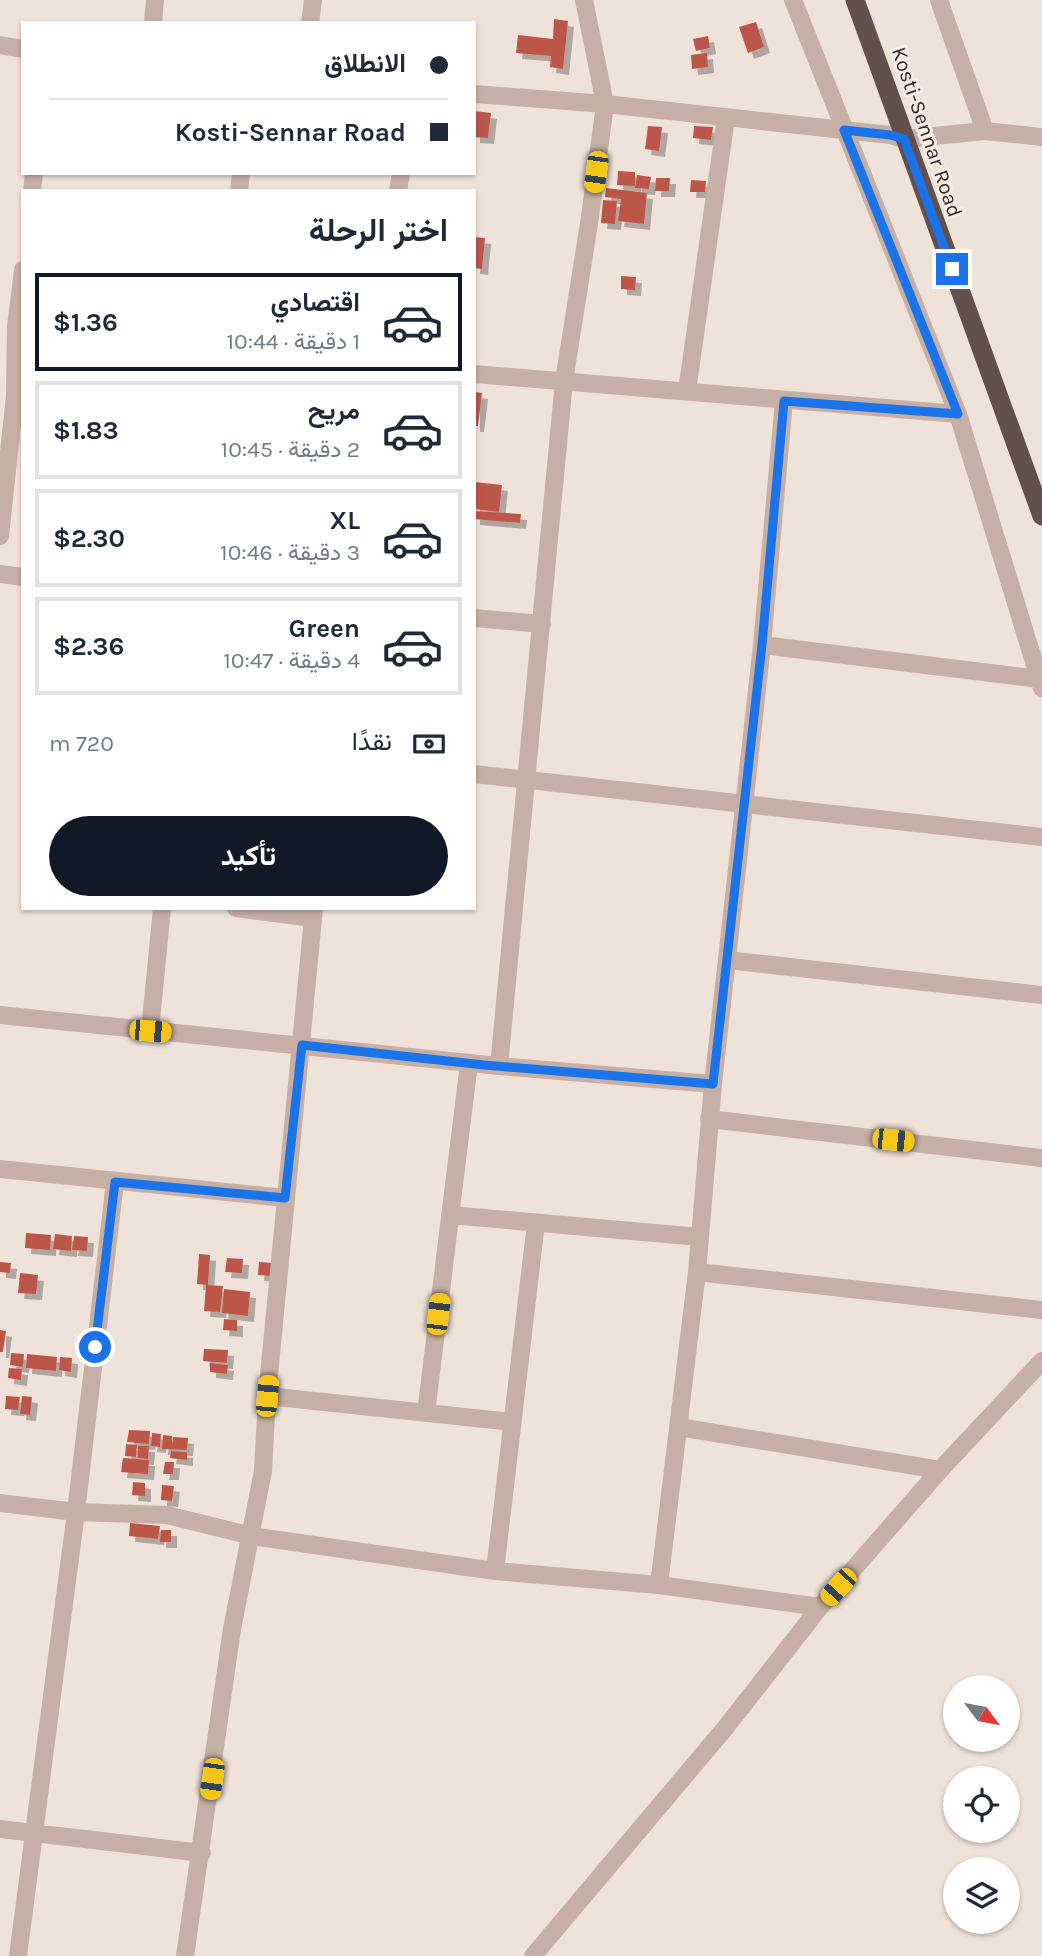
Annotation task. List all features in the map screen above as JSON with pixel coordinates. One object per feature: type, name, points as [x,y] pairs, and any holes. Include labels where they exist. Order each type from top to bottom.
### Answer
[{"type":"highway","name":"Kosti-Sennar Road","points":[[855,0],[1042,516]]},
{"type":"street","points":[[153,21],[155,0]]},
{"type":"street","points":[[310,21],[313,0]]},
{"type":"street","points":[[499,1066],[564,381],[590,217],[604,104],[584,0]]},
{"type":"street","points":[[762,645],[1041,684],[958,414],[793,0]]},
{"type":"street","points":[[939,0],[985,131]]},
{"type":"street","points":[[0,45],[21,49]]},
{"type":"street","points":[[476,93],[604,104],[890,135],[904,139],[985,131],[1042,136]]},
{"type":"street","points":[[688,391],[726,118]]},
{"type":"street","points":[[0,536],[7,395],[21,308]]},
{"type":"street","points":[[476,374],[958,414]]},
{"type":"street","points":[[659,1585],[697,1272],[709,1119],[762,645],[784,401]]},
{"type":"street","points":[[0,574],[21,577]]},
{"type":"street","points":[[476,618],[542,624]]},
{"type":"street","points":[[476,774],[1042,837]]},
{"type":"street","points":[[150,1031],[162,910]]},
{"type":"street","points":[[186,1956],[232,1629],[263,1471],[267,1396],[313,913],[267,910]]},
{"type":"street","points":[[727,960],[1042,995]]},
{"type":"street","points":[[0,1015],[499,1066],[713,1084]]},
{"type":"street","points":[[426,1413],[469,1063]]},
{"type":"street","points":[[709,1119],[1042,1158]]},
{"type":"street","points":[[0,1168],[285,1198]]},
{"type":"street","points":[[18,1956],[76,1512],[115,1182]]},
{"type":"street","points":[[450,1215],[700,1237]]},
{"type":"street","points":[[495,1571],[536,1223]]},
{"type":"street","points":[[697,1272],[1042,1310]]},
{"type":"street","points":[[533,1956],[726,1727],[820,1607],[940,1470],[1042,1361]]},
{"type":"street","points":[[267,1396],[512,1422]]},
{"type":"street","points":[[679,1427],[940,1470]]},
{"type":"street","points":[[0,1503],[76,1512],[167,1514],[252,1536],[495,1571],[659,1585],[820,1607]]},
{"type":"street","points":[[0,1829],[202,1853]]},
{"type":"building","points":[[554,19],[568,21],[563,69],[550,67],[551,56],[516,53],[518,35],[553,39]]},
{"type":"building","points":[[756,22],[764,47],[748,53],[739,27]]},
{"type":"building","points":[[708,36],[710,48],[696,51],[693,39]]},
{"type":"building","points":[[707,53],[708,67],[692,69],[691,55]]},
{"type":"building","points":[[476,111],[491,113],[488,138],[476,137]]},
{"type":"building","points":[[648,126],[662,127],[659,151],[645,149]]},
{"type":"building","points":[[694,126],[713,127],[711,140],[693,138]]},
{"type":"building","points":[[618,171],[635,172],[635,186],[617,185]]},
{"type":"building","points":[[637,175],[651,177],[649,189],[635,188]]},
{"type":"building","points":[[656,178],[670,178],[669,191],[655,191]]},
{"type":"building","points":[[691,180],[706,181],[705,192],[690,192]]},
{"type":"building","points":[[606,188],[647,193],[644,224],[618,221],[621,199],[605,197]]},
{"type":"building","points":[[603,200],[617,201],[615,224],[601,223]]},
{"type":"building","points":[[476,237],[485,238],[482,269],[476,268]]},
{"type":"building","points":[[621,276],[636,277],[635,290],[621,289]]},
{"type":"building","points":[[476,392],[482,393],[476,426]]},
{"type":"building","points":[[476,482],[502,485],[499,512],[476,509]]},
{"type":"building","points":[[476,511],[521,514],[520,523],[476,519]]},
{"type":"building","points":[[26,1233],[51,1235],[50,1250],[25,1248]]},
{"type":"building","points":[[55,1234],[72,1236],[71,1251],[53,1249]]},
{"type":"building","points":[[74,1236],[88,1237],[87,1251],[72,1250]]},
{"type":"building","points":[[199,1254],[210,1255],[208,1285],[197,1284]]},
{"type":"building","points":[[227,1258],[243,1259],[242,1273],[225,1272]]},
{"type":"building","points":[[0,1262],[11,1263],[10,1273],[0,1272]]},
{"type":"building","points":[[259,1262],[273,1263],[272,1276],[258,1275]]},
{"type":"building","points":[[20,1273],[38,1275],[36,1294],[18,1293]]},
{"type":"building","points":[[206,1285],[223,1286],[220,1312],[204,1311]]},
{"type":"building","points":[[224,1289],[250,1292],[248,1316],[222,1313]]},
{"type":"building","points":[[224,1319],[237,1320],[237,1331],[223,1330]]},
{"type":"building","points":[[0,1330],[6,1331],[3,1352],[0,1352]]},
{"type":"building","points":[[204,1349],[228,1350],[227,1363],[203,1361]]},
{"type":"building","points":[[11,1353],[24,1354],[23,1367],[10,1365]]},
{"type":"building","points":[[27,1354],[57,1357],[56,1371],[26,1368]]},
{"type":"building","points":[[60,1357],[72,1358],[71,1372],[59,1370]]},
{"type":"building","points":[[210,1363],[228,1365],[227,1374],[210,1372]]},
{"type":"building","points":[[9,1368],[22,1369],[21,1380],[8,1378]]},
{"type":"building","points":[[6,1396],[20,1397],[18,1410],[5,1409]]},
{"type":"building","points":[[22,1396],[32,1397],[30,1415],[20,1414]]},
{"type":"building","points":[[129,1430],[150,1431],[149,1444],[127,1442]]},
{"type":"building","points":[[152,1433],[161,1434],[160,1447],[151,1446]]},
{"type":"building","points":[[163,1435],[172,1436],[172,1445],[173,1437],[188,1438],[187,1450],[162,1449]]},
{"type":"building","points":[[126,1444],[137,1445],[136,1457],[125,1456]]},
{"type":"building","points":[[138,1446],[149,1446],[148,1459],[138,1458]]},
{"type":"building","points":[[171,1451],[187,1452],[187,1460],[170,1458]]},
{"type":"building","points":[[123,1458],[149,1460],[148,1474],[121,1472]]},
{"type":"building","points":[[165,1462],[174,1462],[173,1474],[163,1474]]},
{"type":"building","points":[[133,1482],[145,1483],[145,1496],[132,1495]]},
{"type":"building","points":[[162,1485],[174,1486],[172,1501],[161,1500]]},
{"type":"building","points":[[130,1523],[160,1526],[158,1539],[129,1536]]},
{"type":"building","points":[[161,1530],[171,1530],[171,1542],[160,1542]]},
{"type":"route","points":[[95,1347],[115,1182],[285,1198],[302,1045],[484,1065],[713,1084],[762,645],[784,401],[958,414],[844,130],[904,139],[952,269]]}]
